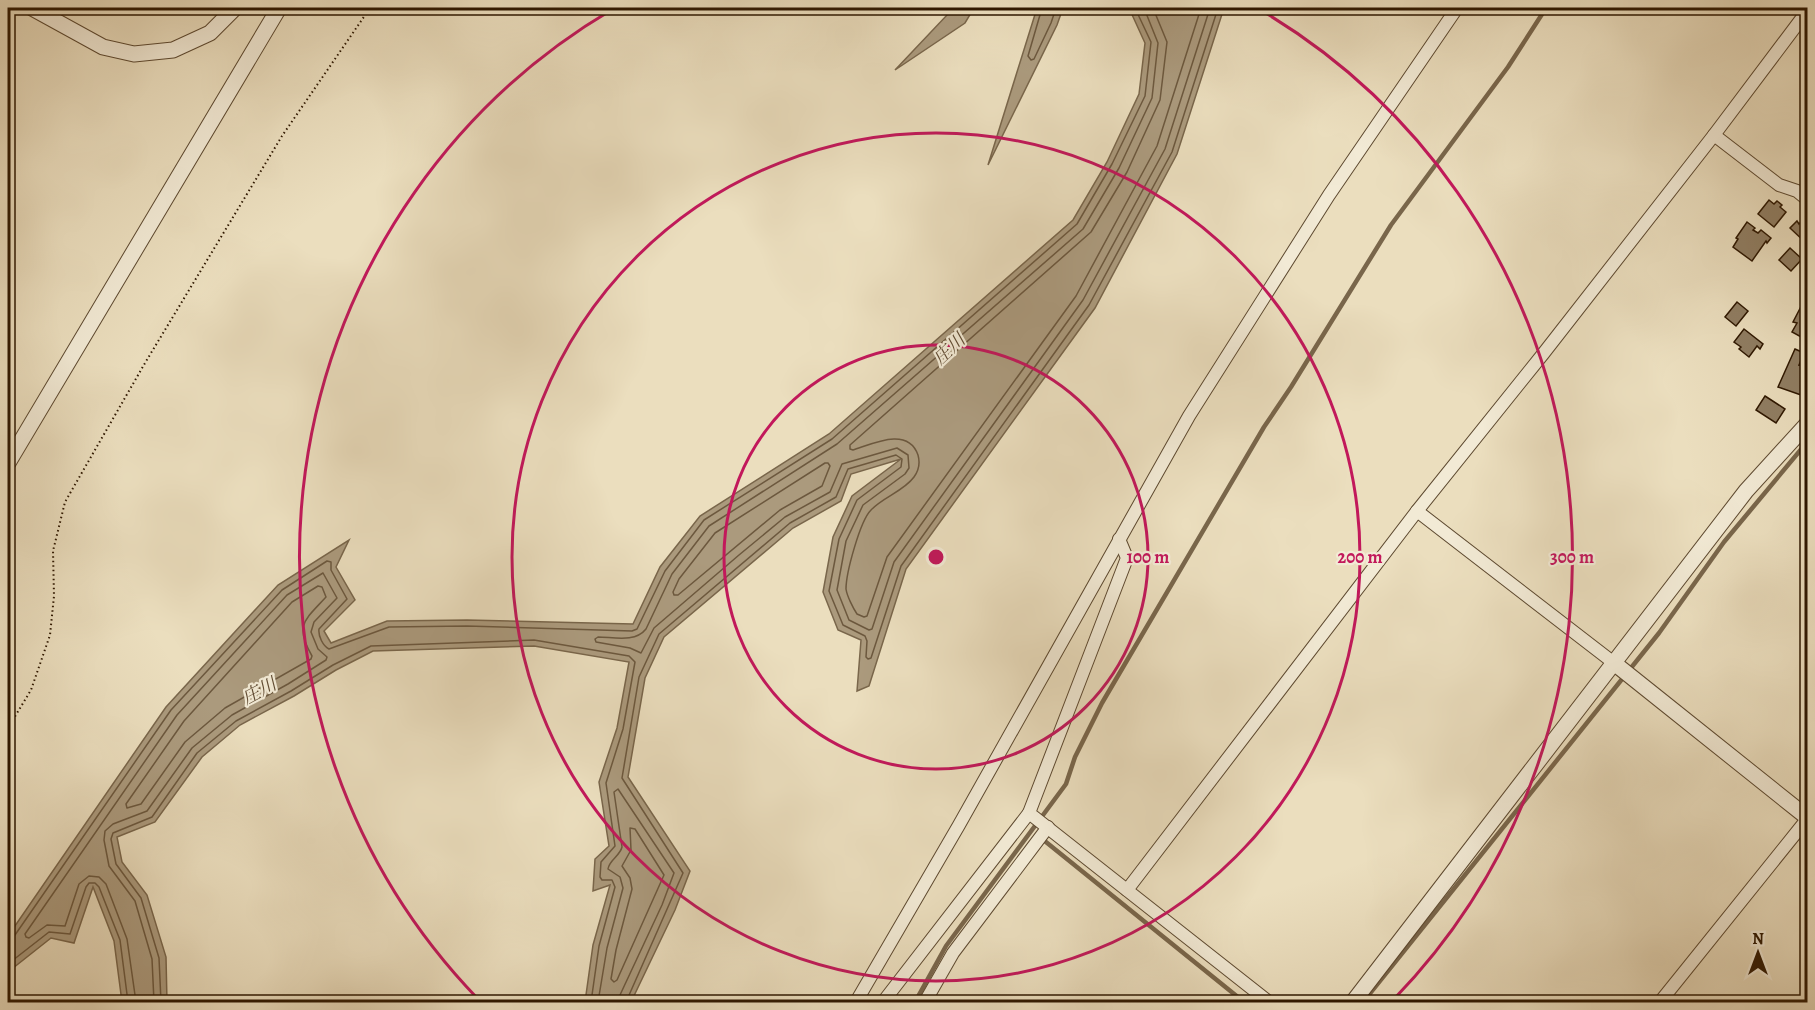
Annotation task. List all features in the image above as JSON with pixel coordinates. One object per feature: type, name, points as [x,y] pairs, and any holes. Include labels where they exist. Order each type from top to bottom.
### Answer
[{"type":"street","points":[[32,8],[52,13],[103,47],[134,54],[173,50],[210,33],[235,8]]},
{"type":"street","points":[[8,463],[279,8]]},
{"type":"street","points":[[856,1002],[960,825],[1201,396],[1329,195],[1457,8]]},
{"type":"street","points":[[1127,890],[1417,511],[1714,135],[1808,10]]},
{"type":"street","points":[[1714,135],[1779,185],[1797,191],[1808,200]]},
{"type":"street","points":[[1353,1002],[1746,491],[1808,423]]},
{"type":"street","points":[[1417,511],[1614,663],[1808,818],[1660,1002]]},
{"type":"street","points":[[883,1002],[1029,813],[1127,558],[1119,539]]},
{"type":"street","points":[[1029,813],[1269,1002]]},
{"type":"street","points":[[925,1002],[953,953],[1048,827]]},
{"type":"path","points":[[8,728],[31,690],[50,635],[54,596],[53,551],[65,502],[145,363],[282,136],[370,8]]},
{"type":"water","points":[[949,8],[974,8],[965,23],[895,70],[948,14]]},
{"type":"water","points":[[1037,8],[1063,8],[1057,25],[988,165]]},
{"type":"water","name":"庄川","points":[[1129,8],[1224,8],[1177,154],[1095,308],[906,569],[869,686],[857,691],[861,640],[838,630],[823,592],[833,537],[852,496],[901,459],[851,474],[841,501],[793,528],[664,637],[645,678],[628,777],[690,871],[675,910],[631,1002],[585,1002],[593,945],[610,885],[593,891],[595,859],[609,846],[599,782],[617,728],[629,662],[534,646],[373,651],[240,725],[202,757],[155,822],[117,837],[122,862],[147,895],[166,957],[167,1002],[122,1002],[114,941],[93,887],[74,943],[51,938],[8,972],[8,936],[166,707],[278,585],[349,540],[336,567],[355,600],[324,631],[331,643],[387,621],[467,620],[633,624],[660,567],[700,516],[829,434],[1073,220],[1107,162],[1139,94],[1145,43]]},
{"type":"building","points":[[1769,200],[1774,204],[1777,201],[1786,212],[1774,227],[1758,214]]},
{"type":"building","points":[[1808,215],[1808,241],[1806,243],[1790,228],[1797,221],[1799,224]]},
{"type":"building","points":[[1747,222],[1755,228],[1753,230],[1758,233],[1761,230],[1771,238],[1767,243],[1766,241],[1752,261],[1733,247]]},
{"type":"building","points":[[1790,248],[1802,259],[1791,271],[1779,260]]},
{"type":"building","points":[[1807,295],[1808,333],[1806,332],[1803,338],[1792,332],[1797,323],[1793,322]]},
{"type":"building","points":[[1737,302],[1748,311],[1736,326],[1725,317]]},
{"type":"building","points":[[1744,329],[1763,344],[1760,349],[1757,346],[1749,357],[1734,342]]},
{"type":"building","points":[[1795,349],[1804,353],[1799,365],[1808,366],[1808,388],[1804,396],[1778,387]]},
{"type":"building","points":[[1765,396],[1785,409],[1776,423],[1756,410]]},
{"type":"waterway","points":[[915,1002],[946,946],[1066,784],[1075,757],[1102,703],[1264,427],[1391,225],[1508,67],[1546,8]]},
{"type":"waterway","points":[[1363,1002],[1659,633],[1724,542],[1808,441]]},
{"type":"waterway","points":[[1041,838],[1244,1002]]}]
